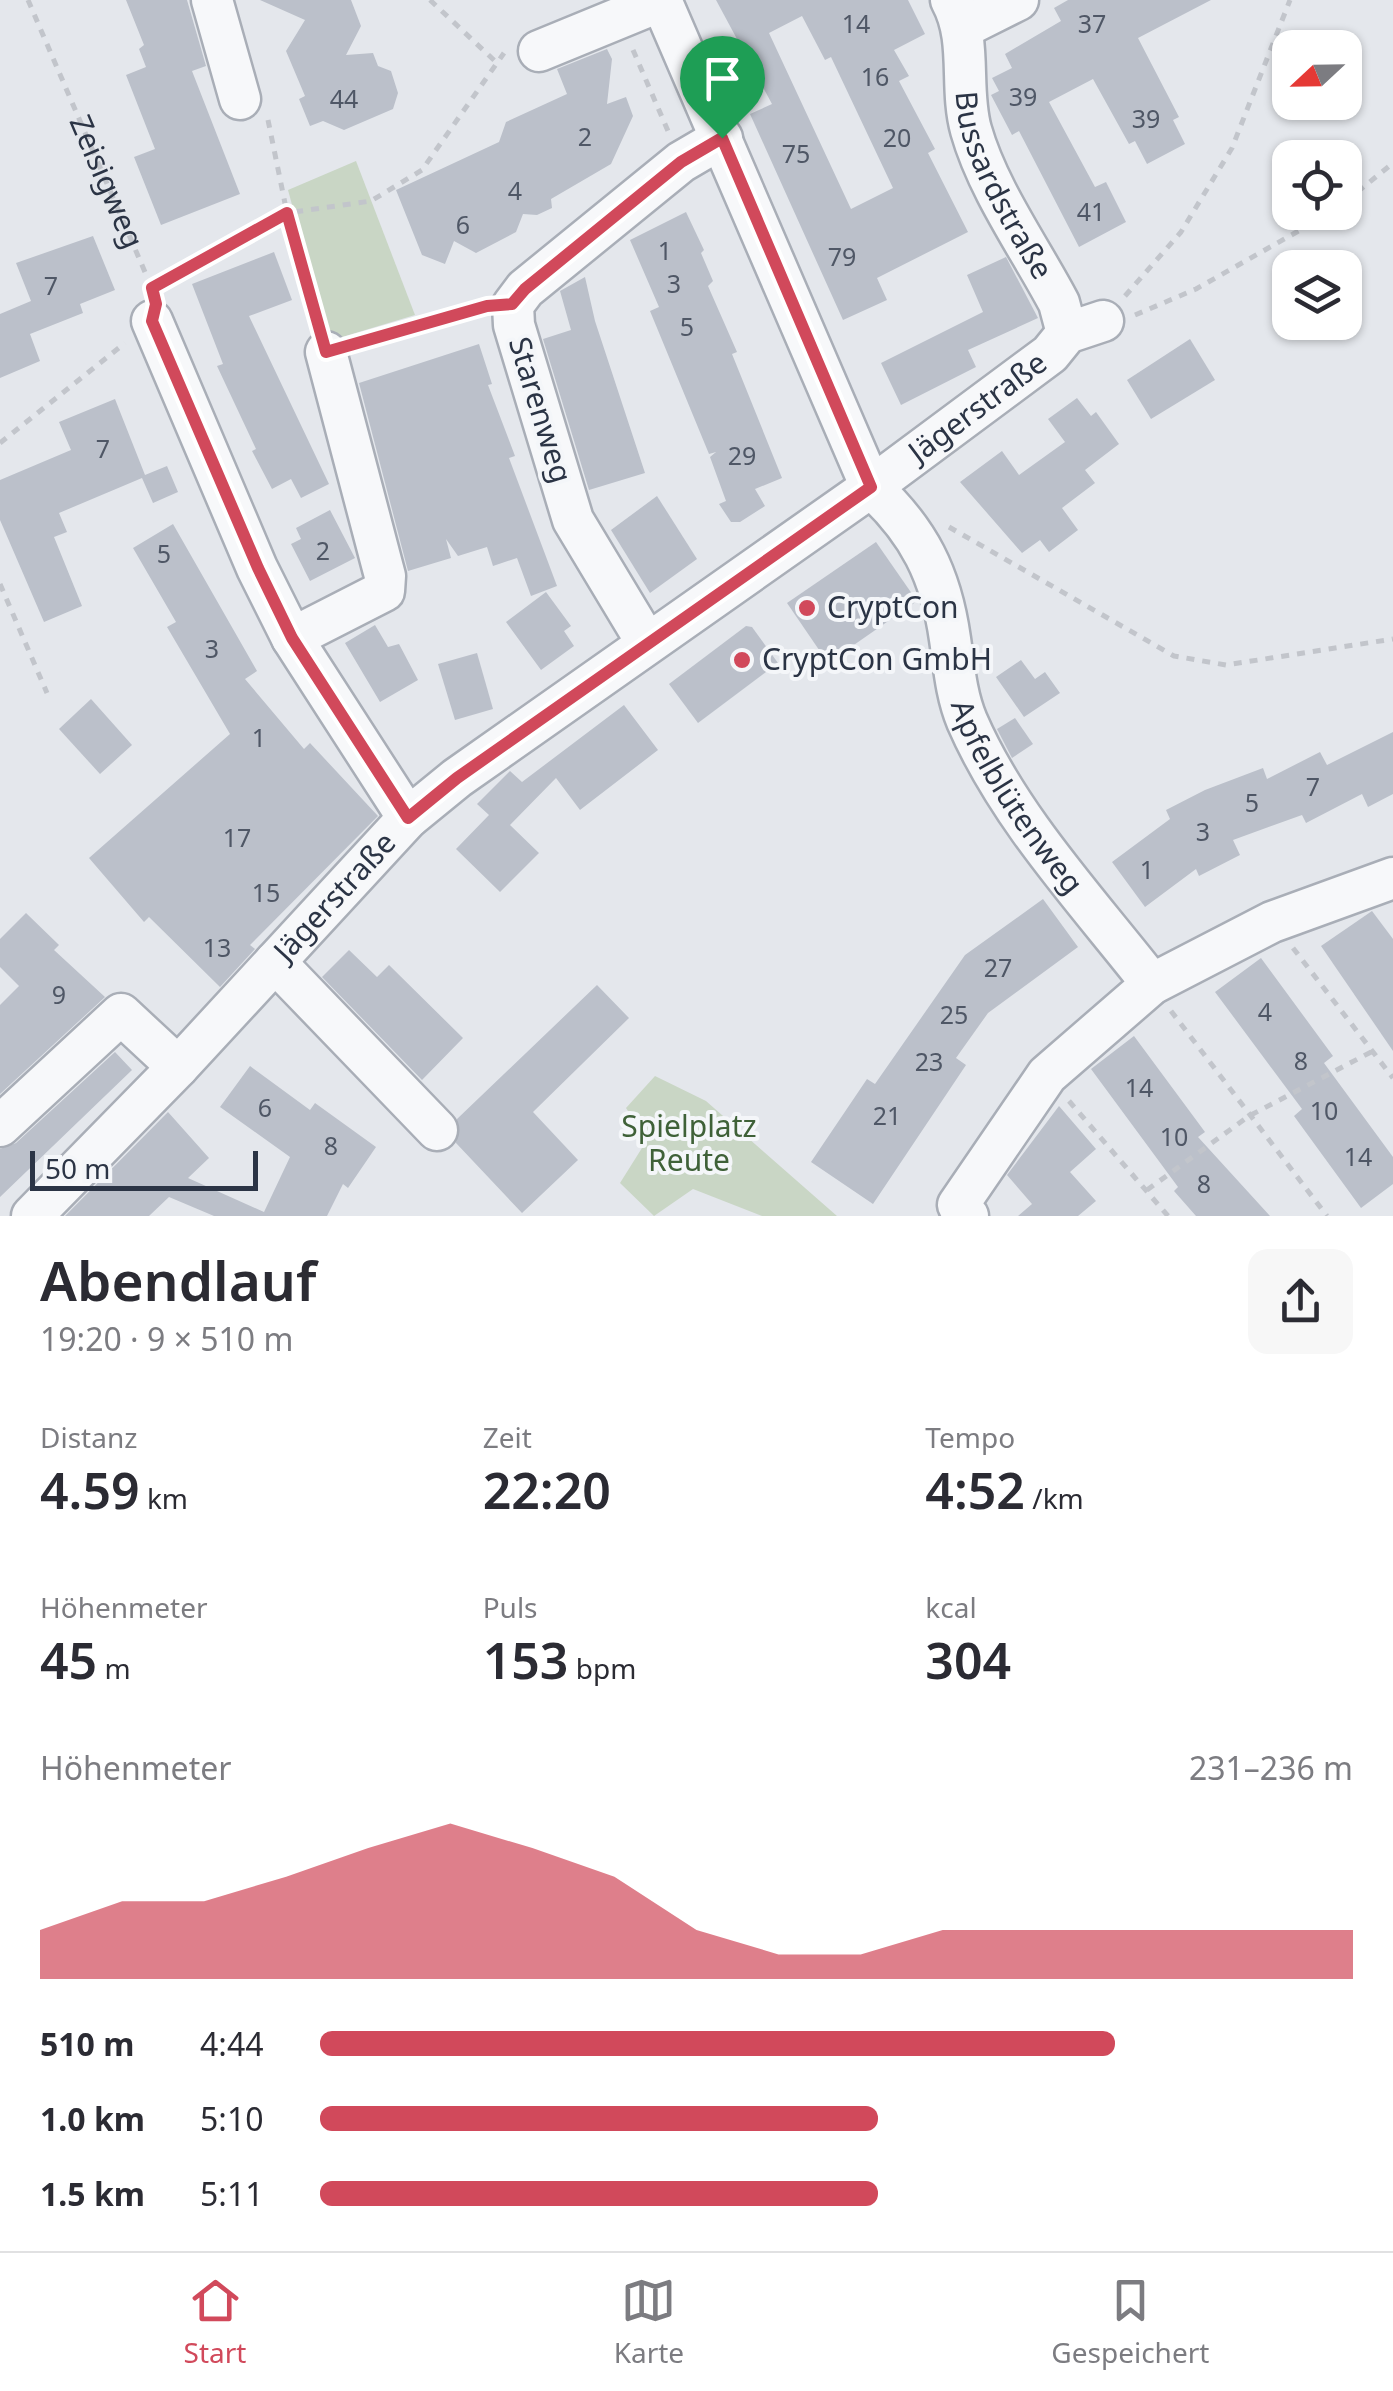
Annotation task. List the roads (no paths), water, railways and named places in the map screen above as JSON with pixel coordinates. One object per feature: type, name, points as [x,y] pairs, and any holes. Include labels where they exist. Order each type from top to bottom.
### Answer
[{"type":"street","points":[[212,0],[240,99]]},
{"type":"street","points":[[527,46],[620,18],[661,0],[871,487]]},
{"type":"street","name":"Bussardstraße","points":[[1018,0],[956,14],[971,130],[1059,304],[1085,327]]},
{"type":"street","name":"Starenweg","points":[[647,643],[573,520],[514,325],[512,304],[525,289],[681,162],[722,138]]},
{"type":"street","points":[[152,304],[258,568],[292,638],[408,818]]},
{"type":"street","name":"Jägerstraße","points":[[32,1216],[178,1067],[408,818],[647,643],[871,487],[1085,327]]},
{"type":"street","points":[[292,638],[384,590],[386,576],[326,352]]},
{"type":"street","name":"Apfelblütenweg","points":[[871,487],[916,534],[929,556],[942,593],[956,686],[981,748],[1041,842],[1152,984]]},
{"type":"street","points":[[959,1212],[1046,1075],[1152,984],[1272,922],[1393,878]]},
{"type":"street","points":[[275,962],[437,1130]]},
{"type":"street","points":[[0,1126],[121,1014],[178,1067]]},
{"type":"place","name":"CryptCon","points":[[807,608]]},
{"type":"place","name":"CryptCon GmbH","points":[[742,660]]},
{"type":"park label","name":"Spielplatz Reute","points":[[689,1144]]}]
